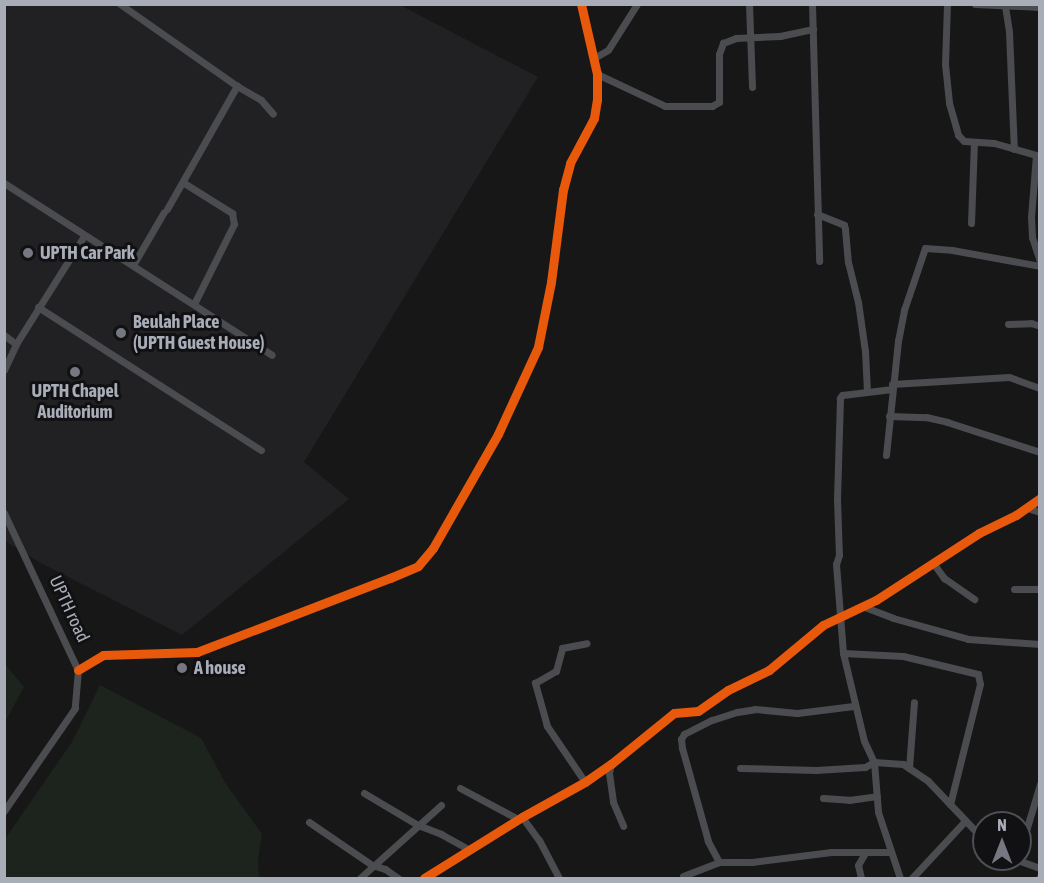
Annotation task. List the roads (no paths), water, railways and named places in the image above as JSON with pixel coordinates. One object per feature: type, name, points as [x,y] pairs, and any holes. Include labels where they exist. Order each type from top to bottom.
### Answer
[{"type":"street","points":[[120,4],[237,86],[261,100],[273,114]]},
{"type":"street","points":[[78,670],[103,655],[197,652],[390,578],[418,566],[425,557],[498,434],[538,347],[551,282],[563,190],[570,163],[594,118],[597,74],[581,4]]},
{"type":"street","points":[[594,58],[608,50],[638,4]]},
{"type":"street","points":[[749,4],[752,87]]},
{"type":"street","points":[[812,4],[819,261]]},
{"type":"street","points":[[947,4],[945,64],[949,103],[958,135],[964,141],[994,143],[1038,156],[1031,217],[1032,237],[1040,261]]},
{"type":"street","points":[[975,4],[1040,7]]},
{"type":"street","points":[[1005,6],[1009,32],[1014,149]]},
{"type":"street","points":[[597,74],[665,106],[716,105],[719,102],[719,49],[728,40],[780,36],[813,29]]},
{"type":"street","points":[[133,265],[184,183],[237,86]]},
{"type":"street","points":[[971,223],[974,142]]},
{"type":"street","points":[[4,183],[272,355]]},
{"type":"street","points":[[184,183],[232,213],[234,224],[194,304]]},
{"type":"street","points":[[817,214],[844,225],[848,262],[858,302],[865,351],[867,392]]},
{"type":"street","points":[[4,370],[16,344],[84,236]]},
{"type":"street","points":[[886,455],[892,387],[904,310],[925,248],[952,250],[1040,266]]},
{"type":"street","points":[[38,308],[261,450]]},
{"type":"street","points":[[1008,324],[1040,326]]},
{"type":"street","points":[[4,334],[16,344]]},
{"type":"street","points":[[900,879],[878,812],[874,762],[864,741],[854,706],[843,653],[836,564],[839,555],[837,499],[840,399],[842,395],[892,387],[1009,377],[1040,388]]},
{"type":"street","points":[[889,416],[926,417],[947,422],[1040,452]]},
{"type":"street","points":[[424,879],[520,818],[585,782],[674,713],[698,711],[728,690],[769,670],[809,635],[885,595],[978,533],[1027,508],[1040,498]]},
{"type":"street","points":[[1027,508],[1040,512]]},
{"type":"street","name":"UPTH road","points":[[4,513],[55,616],[78,670],[75,708],[4,811]]},
{"type":"street","points":[[933,563],[944,578],[974,599]]},
{"type":"street","points":[[1014,589],[1040,589]]},
{"type":"street","points":[[861,606],[893,618],[968,639],[1040,644]]},
{"type":"street","points":[[585,782],[550,734],[535,683],[556,671],[562,648],[587,642]]},
{"type":"street","points":[[843,653],[903,656],[978,674],[980,677],[950,804]]},
{"type":"street","points":[[909,768],[914,702]]},
{"type":"street","points":[[719,862],[708,841],[682,748],[681,739],[684,734],[712,720],[746,711],[797,713],[854,706]]},
{"type":"street","points":[[740,768],[816,770],[865,767],[874,762],[903,764],[928,781],[972,829]]},
{"type":"street","points":[[611,764],[609,774],[614,802],[623,826]]},
{"type":"street","points":[[1032,811],[1040,784]]},
{"type":"street","points":[[460,788],[520,818],[539,840],[559,879]]},
{"type":"street","points":[[364,793],[418,825],[441,834],[470,850]]},
{"type":"street","points":[[823,798],[849,800],[877,796]]},
{"type":"street","points":[[360,879],[441,805]]},
{"type":"street","points":[[912,879],[964,821]]},
{"type":"street","points":[[309,822],[398,879]]},
{"type":"street","points":[[682,876],[719,862],[752,862],[831,852],[890,852]]},
{"type":"street","points":[[861,879],[858,864],[865,853]]},
{"type":"place","name":"UPTH Car Park","points":[[28,253]]},
{"type":"place","name":"Beulah Place (UPTH Guest House)","points":[[121,333]]},
{"type":"place","name":"UPTH Chapel Auditorium","points":[[75,372]]},
{"type":"place","name":"A house","points":[[182,668]]}]
